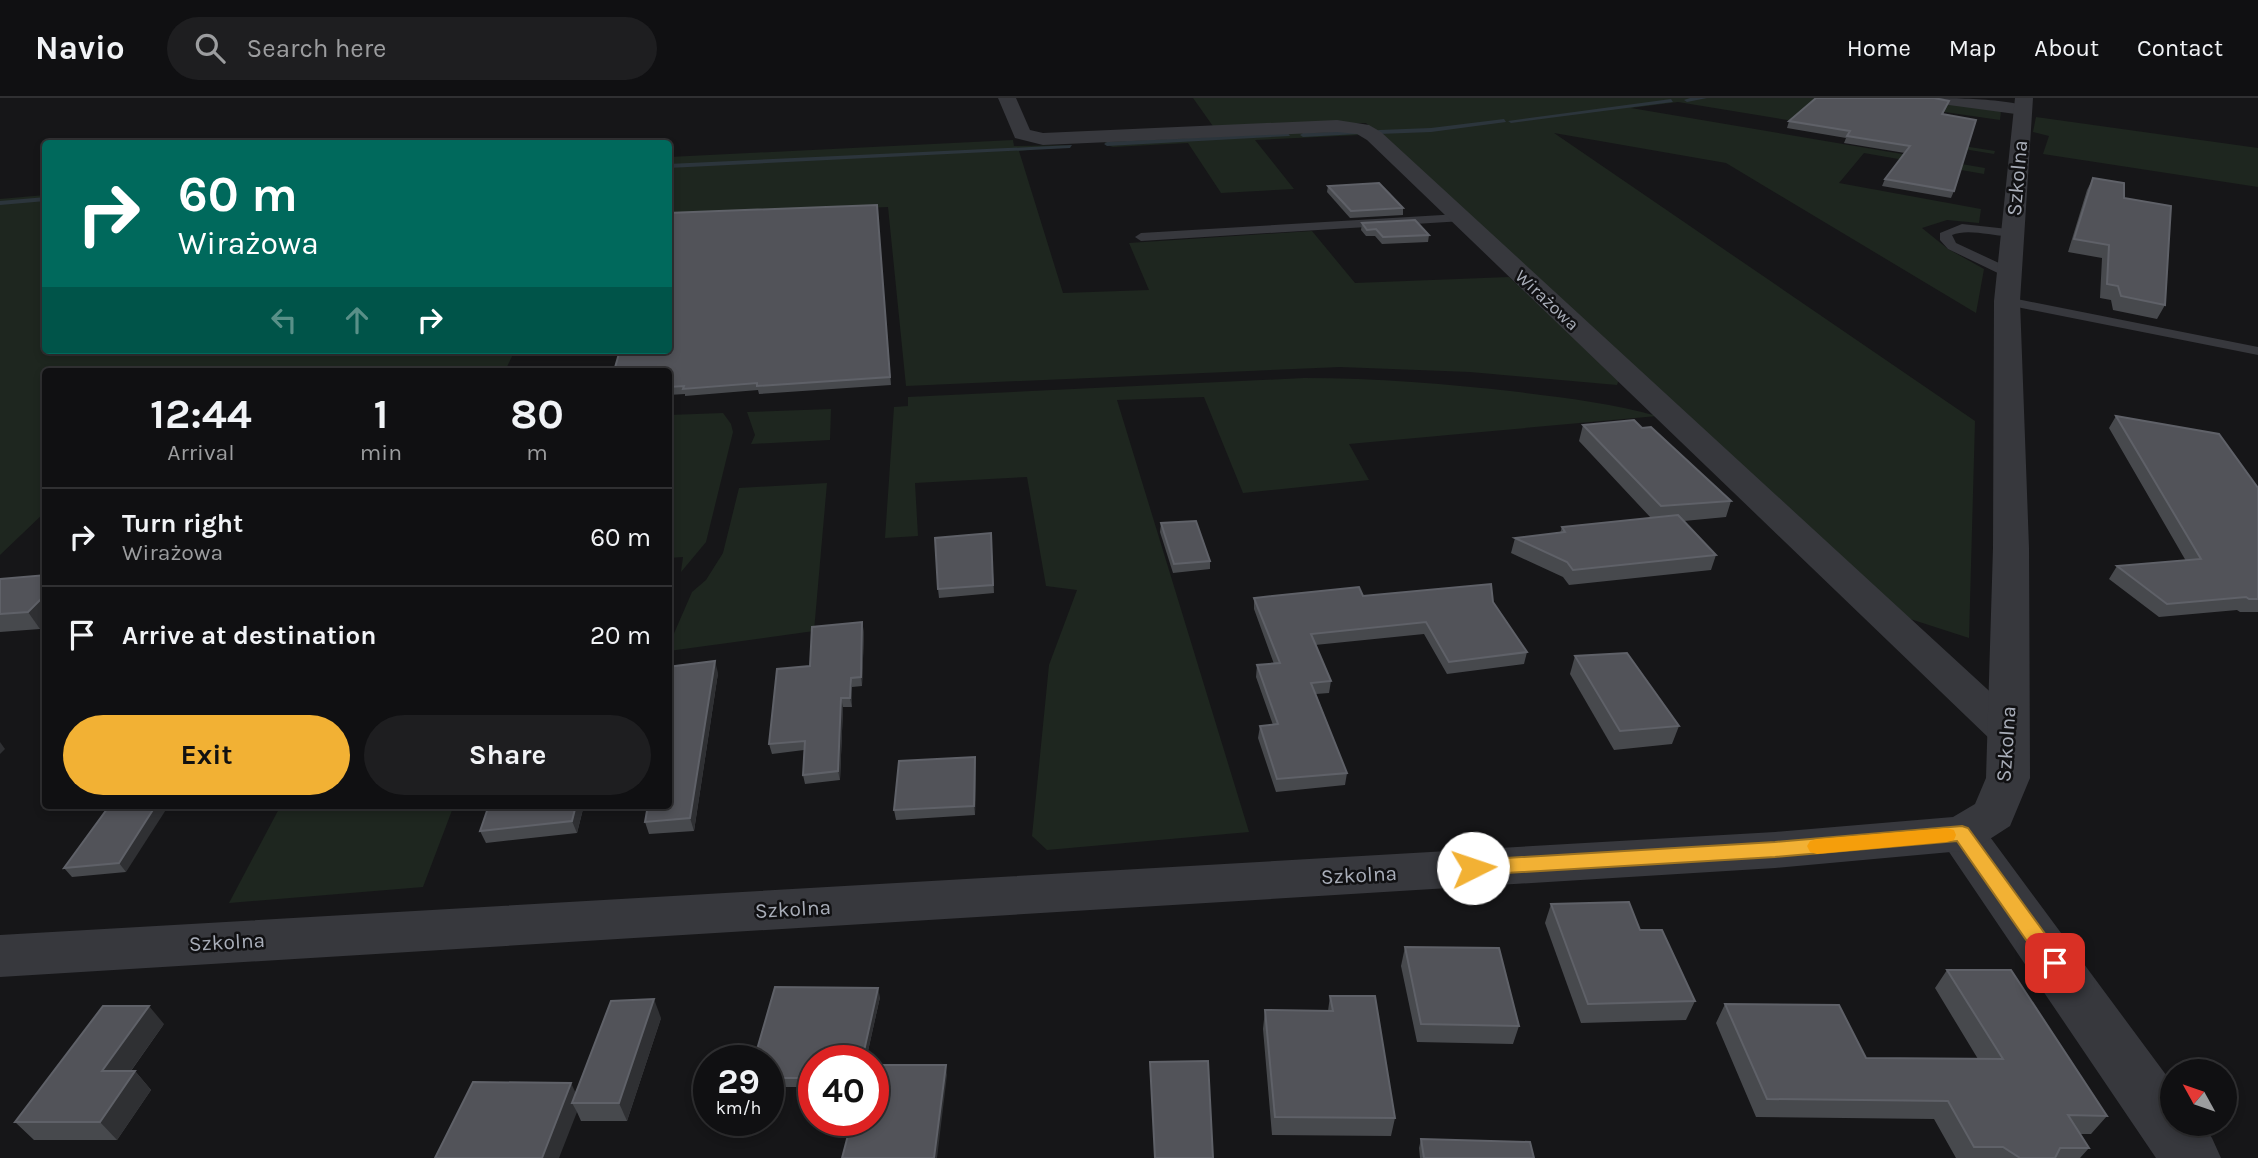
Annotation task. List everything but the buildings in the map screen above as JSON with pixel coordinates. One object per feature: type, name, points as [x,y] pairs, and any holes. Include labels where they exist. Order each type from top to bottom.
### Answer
[{"type":"street","name":"Wirażowa","points":[[1007,98],[1022,134],[1043,139],[1337,126],[1362,129],[1374,136],[2008,732]]},
{"type":"street","points":[[1934,98],[2023,104]]},
{"type":"street","name":"Szkolna","points":[[0,956],[1734,852],[1962,834],[1994,814],[2008,778],[2011,548],[2008,287],[2023,104]]},
{"type":"street","points":[[1962,834],[2191,1158]]},
{"type":"lane","points":[[1141,237],[1459,218]]},
{"type":"lane","points":[[2012,233],[1968,227],[1946,233],[1946,240],[2008,287],[2258,351]]},
{"type":"shaded area","points":[[1193,98],[1918,98],[2001,111],[2000,120],[1896,105],[1888,134],[1995,151],[1994,154],[1678,102],[1631,108],[1985,168],[1984,174],[1864,153],[1839,183],[1981,209],[1979,223],[1947,220],[1922,228],[1948,249],[1984,269],[1976,313],[1726,163],[1554,133],[1975,421],[1969,638],[1901,616],[1366,123],[1215,129]]},
{"type":"shaded area","points":[[2036,117],[2258,148],[2258,187],[2043,154],[2049,136],[2033,132]]},
{"type":"shaded area","points":[[1342,129],[1360,135],[1255,140],[1294,189],[1221,193],[1188,143],[1113,147],[1106,145],[1104,140]]},
{"type":"shaded area","points":[[1013,140],[1014,146],[1072,145],[1019,151],[1063,293],[1149,290],[1129,243],[1312,231],[1355,283],[1509,277],[1619,379],[1617,385],[1470,372],[1340,367],[906,386],[888,207],[672,217],[672,157]]},
{"type":"shaded area","points":[[42,195],[42,354],[513,354],[506,368],[42,368],[42,515],[0,555],[0,199]]},
{"type":"shaded area","points":[[1304,378],[1385,380],[1492,389],[1589,401],[1657,416],[1349,444],[1369,480],[1243,493],[1204,397],[1117,400],[1249,832],[1047,850],[1032,836],[1049,665],[1077,590],[1046,586],[1027,477],[915,483],[918,536],[885,538],[894,407],[908,406],[908,397]]},
{"type":"shaded area","points":[[831,409],[830,440],[751,444],[755,435],[747,412]]},
{"type":"shaded area","points":[[723,413],[733,432],[706,542],[681,572],[683,557],[672,558],[672,415]]},
{"type":"shaded area","points":[[827,483],[814,631],[672,651],[672,638],[692,592],[706,580],[723,553],[739,488]]},
{"type":"shaded area","points":[[279,809],[452,809],[423,887],[229,903]]},
{"type":"waterway","points":[[1687,100],[1704,98]]},
{"type":"waterway","points":[[1511,121],[1671,101]]},
{"type":"waterway","points":[[1379,132],[1431,130],[1504,121]]},
{"type":"waterway","points":[[1303,135],[1356,133]]},
{"type":"waterway","points":[[1107,144],[1288,135]]},
{"type":"waterway","points":[[672,166],[1070,146]]},
{"type":"waterway","points":[[0,203],[42,199]]},
{"type":"slow traffic","points":[[1817,846],[1947,835]]},
{"type":"route","points":[[1473,868],[1775,850],[1962,834],[2055,963]]}]
